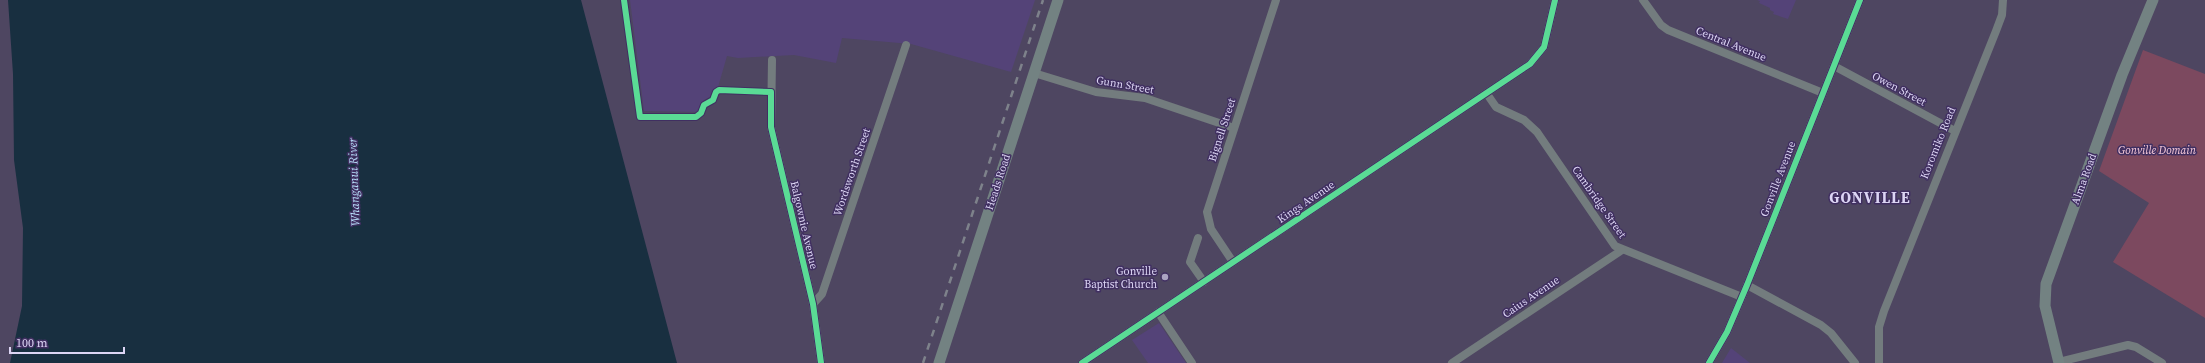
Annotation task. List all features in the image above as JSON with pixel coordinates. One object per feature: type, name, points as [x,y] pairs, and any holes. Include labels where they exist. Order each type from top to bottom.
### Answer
[{"type":"street","name":"Heads Road","points":[[939,363],[1058,0]]},
{"type":"street","name":"Bignell Street","points":[[1233,262],[1211,229],[1207,217],[1210,203],[1276,0]]},
{"type":"street","name":"Kings Avenue","points":[[1082,363],[1530,64],[1539,54],[1547,39],[1555,0]]},
{"type":"street","name":"Central Avenue","points":[[1643,0],[1661,25],[1668,30],[1823,92]]},
{"type":"street","name":"Gonville Avenue","points":[[1709,363],[1727,332],[1747,285],[1860,0]]},
{"type":"street","name":"Koromiko Road","points":[[1879,363],[1879,327],[1884,311],[1996,31],[2002,15],[2003,0]]},
{"type":"street","name":"Alma Road","points":[[2059,363],[2045,306],[2046,284],[2122,75],[2153,0]]},
{"type":"street","name":"Wordsworth Street","points":[[813,304],[822,294],[906,45]]},
{"type":"street","name":"Balgownie Avenue","points":[[772,60],[771,127],[813,304],[820,363]]},
{"type":"street","name":"Owen Street","points":[[1834,66],[1955,131]]},
{"type":"street","name":"Gunn Street","points":[[1034,73],[1096,92],[1145,98],[1234,128]]},
{"type":"street","name":"Cambridge Street","points":[[1487,94],[1496,107],[1524,120],[1537,132],[1615,246],[1742,297]]},
{"type":"street","points":[[1198,238],[1190,262],[1204,282]]},
{"type":"street","name":"Caius Avenue","points":[[1452,363],[1622,250]]},
{"type":"street","points":[[1747,285],[1821,325],[1831,333],[1854,363]]},
{"type":"street","points":[[1158,312],[1192,363]]},
{"type":"street","points":[[2059,363],[2128,345],[2136,346],[2162,363]]},
{"type":"shaded area","points":[[630,0],[1035,0],[1011,72],[911,44],[842,38],[836,63],[794,55],[738,58],[727,56],[716,94],[704,100],[701,112],[644,111]]},
{"type":"shaded area","points":[[1757,0],[1796,0],[1788,19],[1773,14],[1774,12],[1770,10],[1770,8],[1759,3],[1760,1]]},
{"type":"shaded area","points":[[1159,323],[1186,363],[1148,363],[1132,340]]},
{"type":"shaded area","points":[[1731,348],[1750,363],[1722,363]]},
{"type":"green space","name":"Gonville Domain","points":[[2143,50],[2205,74],[2205,318],[2113,262],[2149,203],[2099,171]]},
{"type":"water","name":"Whanganui River","points":[[8,0],[581,0],[677,363],[10,363],[22,306],[23,228],[14,160],[13,74]]},
{"type":"railway","points":[[923,363],[1043,0]]},
{"type":"cycle path","points":[[624,0],[640,117],[696,117],[701,113],[704,105],[713,100],[716,92],[719,90],[771,92],[771,127],[813,304],[821,363]]},
{"type":"cycle path","points":[[1082,363],[1530,64],[1544,47],[1555,0]]},
{"type":"cycle path","points":[[1709,363],[1727,332],[1747,285],[1860,0]]},
{"type":"place","name":"Gonville Baptist Church","points":[[1165,277]]},
{"type":"district","name":"GONVILLE","points":[[1870,197]]}]
